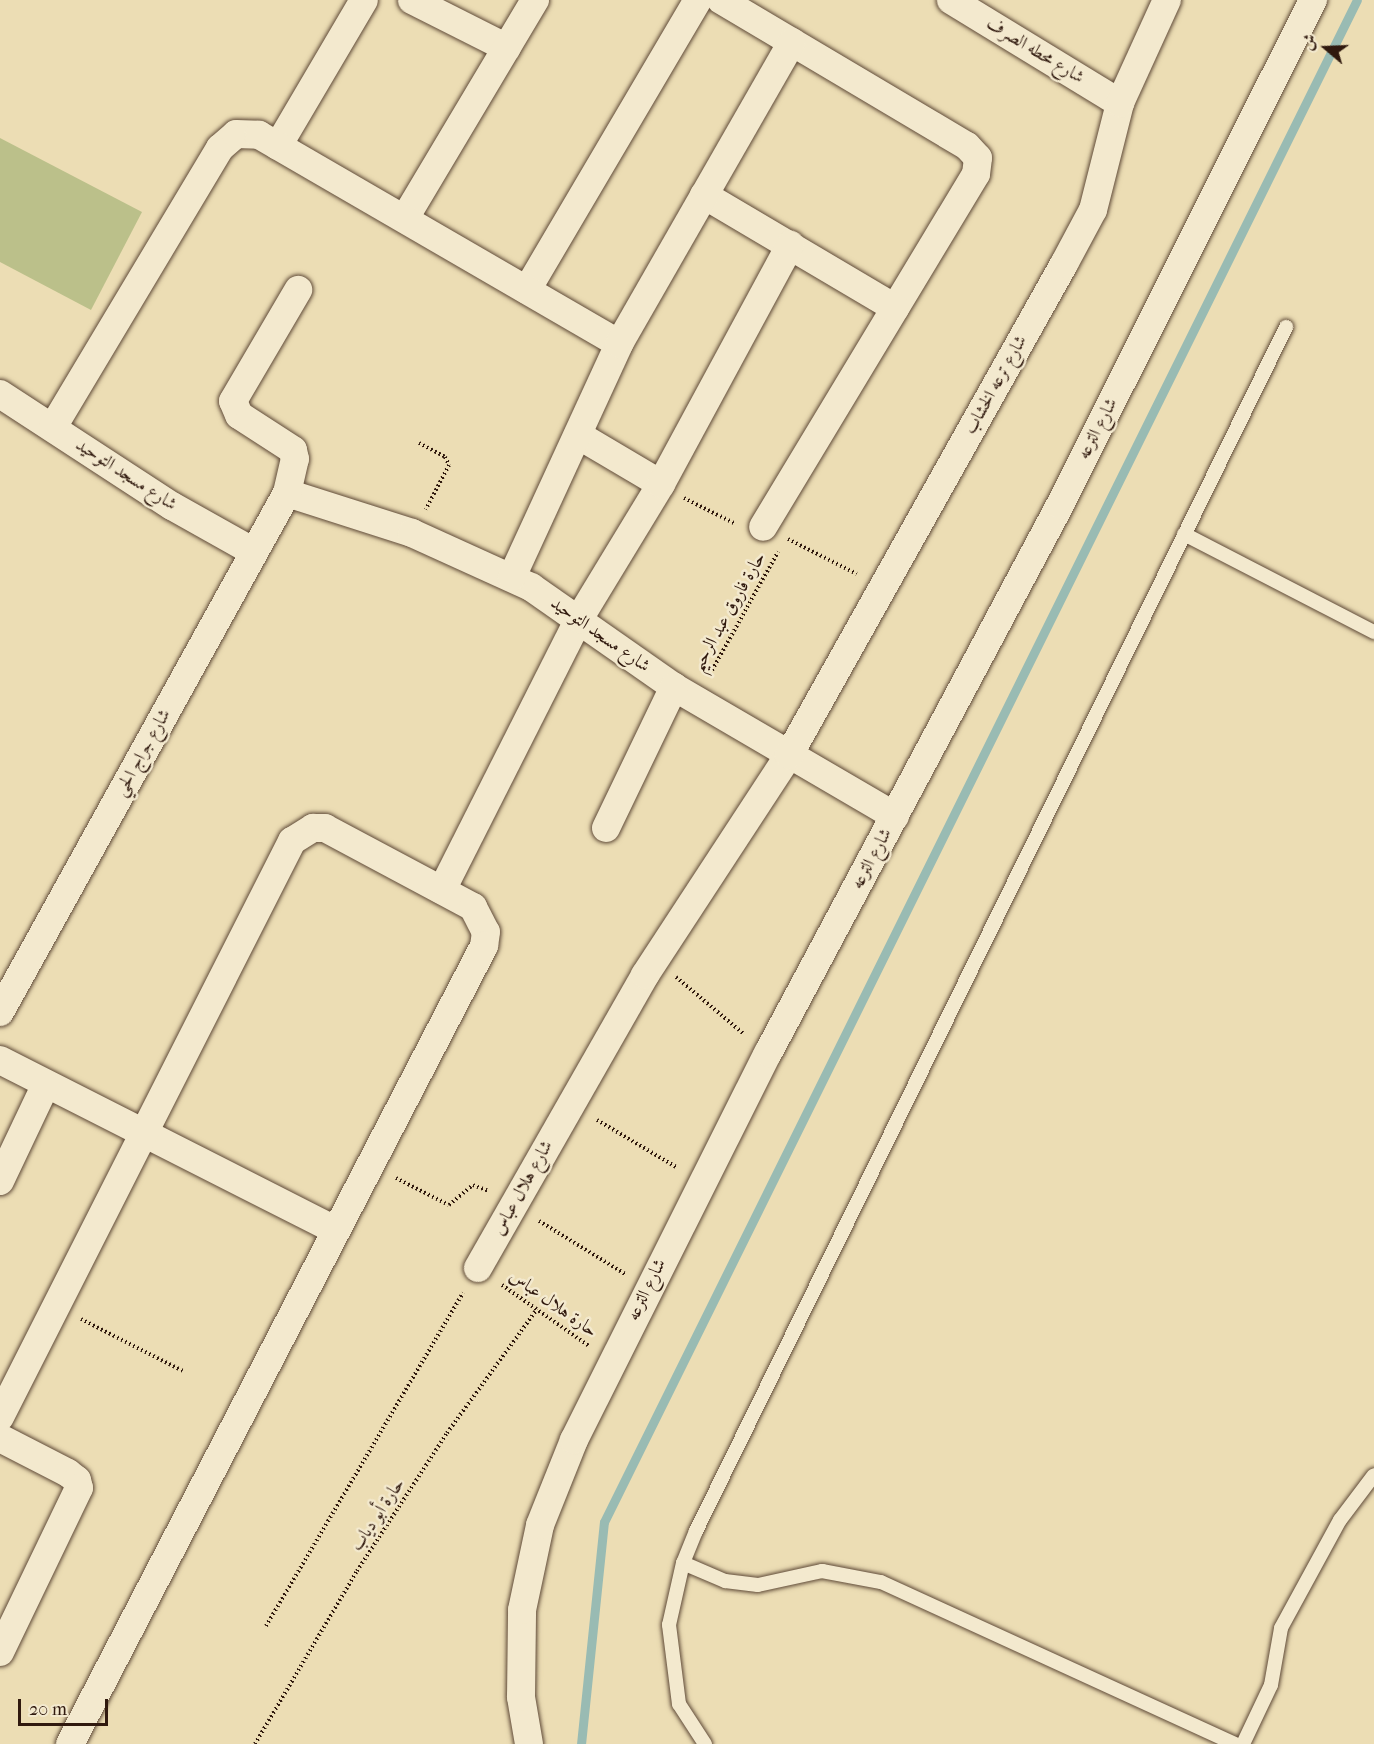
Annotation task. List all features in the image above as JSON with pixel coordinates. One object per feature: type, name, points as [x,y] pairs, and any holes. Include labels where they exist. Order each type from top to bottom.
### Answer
[{"type":"street","points":[[278,146],[364,0]]},
{"type":"street","points":[[412,0],[507,48]]},
{"type":"street","points":[[405,218],[535,0]]},
{"type":"street","points":[[527,290],[698,0]]},
{"type":"street","points":[[721,0],[967,146],[978,158],[976,174],[895,308],[775,532]]},
{"type":"street","name":"شارع محطه الصرف","points":[[951,0],[1120,103]]},
{"type":"street","name":"شارع ترعه الخشاب","points":[[789,755],[885,588],[1093,210],[1120,103],[1167,0]]},
{"type":"street","name":"شارع الترعه","points":[[530,1744],[521,1697],[519,1653],[530,1568],[555,1484],[612,1362],[702,1182],[768,1053],[1060,505],[1313,0]]},
{"type":"street","points":[[512,578],[619,344],[792,42]]},
{"type":"street","points":[[53,427],[226,139],[248,132],[278,146],[405,218],[619,344]]},
{"type":"street","points":[[704,195],[895,308]]},
{"type":"street","points":[[442,890],[579,619],[661,484],[790,245]]},
{"type":"street","name":"شارع جراج الحي","points":[[0,1012],[287,493],[295,459],[293,450],[239,415],[233,401],[297,290]]},
{"type":"street","name":"شارع مسجد التوحيد","points":[[0,394],[172,506],[254,552]]},
{"type":"street","points":[[578,435],[661,484]]},
{"type":"street","name":"شارع مسجد التوحيد","points":[[287,493],[412,533],[512,578],[579,619],[685,693],[895,816]]},
{"type":"street","points":[[606,828],[685,693]]},
{"type":"street","name":"شارع هلال عباس","points":[[478,1268],[569,1104],[654,959],[789,755]]},
{"type":"street","points":[[0,1417],[142,1132],[286,852],[302,832],[325,828],[442,890],[478,913],[486,932],[484,946],[70,1744]]},
{"type":"street","points":[[0,1060],[335,1230]]},
{"type":"street","points":[[1,1176],[46,1084]]},
{"type":"street","points":[[0,1438],[68,1473],[77,1480],[80,1488],[0,1652]]},
{"type":"lane","points":[[705,1744],[679,1704],[671,1652],[669,1625],[683,1563],[1286,327]]},
{"type":"lane","points":[[1184,534],[1374,632]]},
{"type":"lane","points":[[1243,1744],[1271,1685],[1281,1628],[1340,1520],[1374,1475]]},
{"type":"lane","points":[[683,1563],[725,1581],[758,1585],[822,1570],[881,1582],[1235,1744]]},
{"type":"path","points":[[412,533],[449,465],[445,458],[419,443]]},
{"type":"path","points":[[661,484],[728,523],[775,532],[885,588]]},
{"type":"path","name":"حارة فاروق عبد الرحيم","points":[[685,693],[775,532]]},
{"type":"path","points":[[654,959],[768,1053]]},
{"type":"path","points":[[569,1104],[702,1182]]},
{"type":"path","points":[[266,1626],[478,1268]]},
{"type":"path","name":"حارة هلال عباس","points":[[478,1268],[612,1362]]},
{"type":"path","points":[[56,1306],[183,1371]]},
{"type":"path","name":"حارة أبو دياب","points":[[255,1744],[357,1571],[447,1433],[537,1309]]},
{"type":"green space","points":[[0,138],[142,212],[91,310],[0,262]]},
{"type":"waterway","points":[[581,1744],[604,1522],[1357,0]]}]
